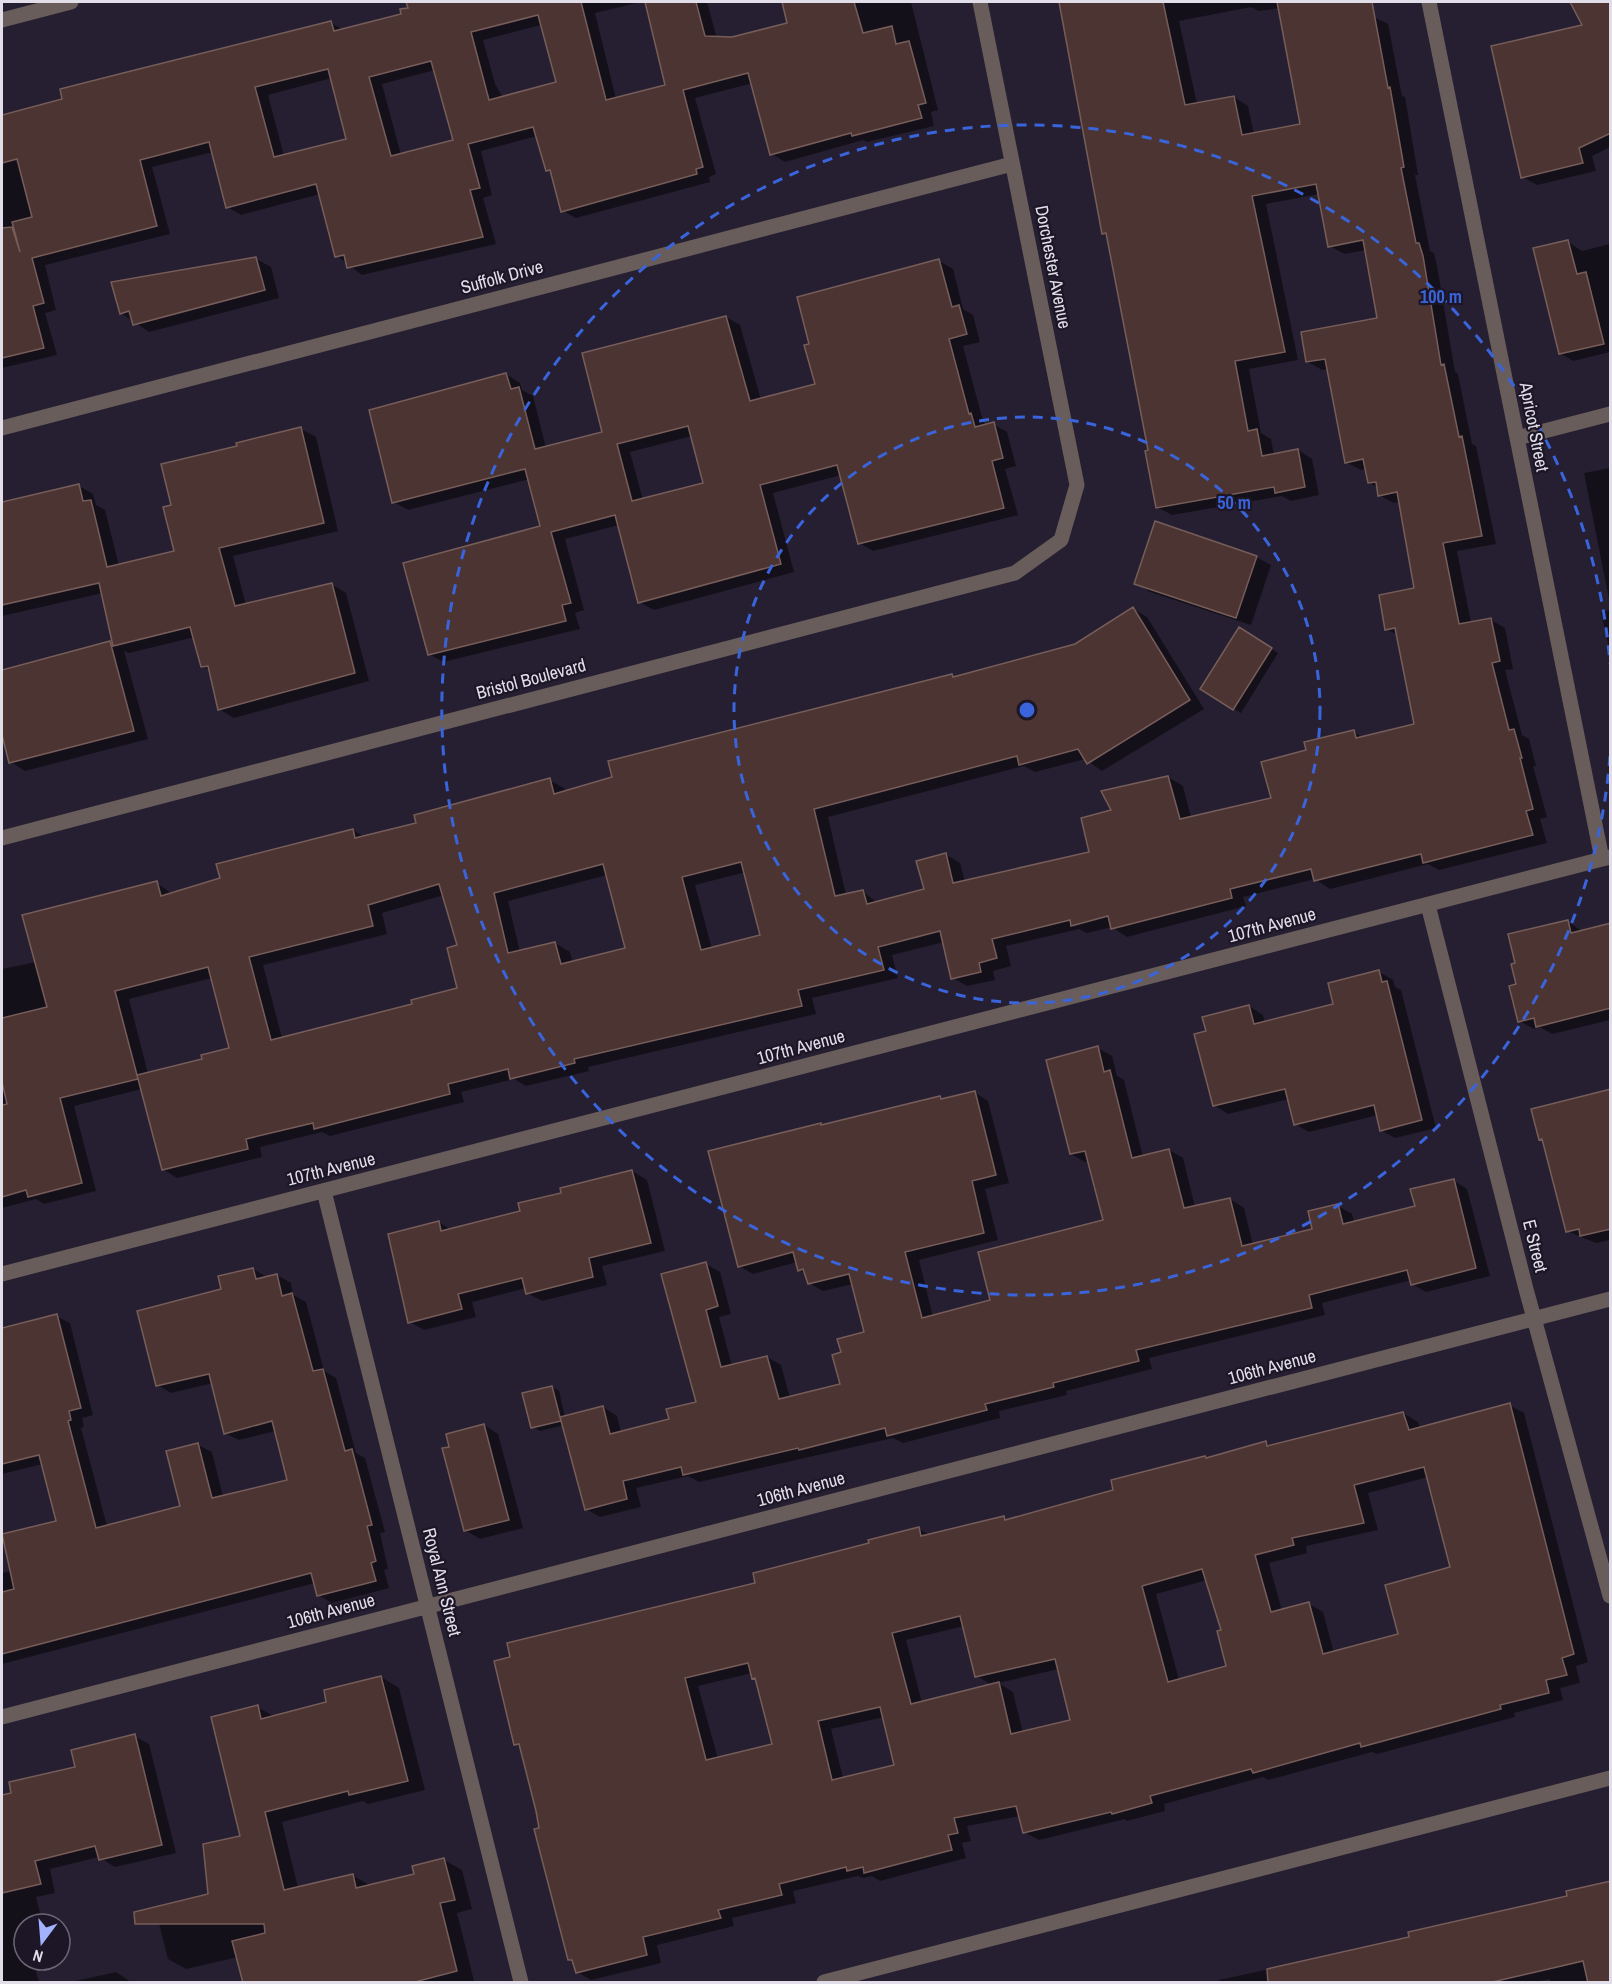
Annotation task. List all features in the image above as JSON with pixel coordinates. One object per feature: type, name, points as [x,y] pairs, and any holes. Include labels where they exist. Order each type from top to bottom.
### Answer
[{"type":"street","points":[[2,20],[71,2]]},
{"type":"street","name":"Dorchester Avenue","points":[[980,2],[1077,485],[1061,540]]},
{"type":"street","name":"Apricot Street","points":[[1435,4],[1517,438],[1606,858]]},
{"type":"street","name":"Suffolk Drive","points":[[2,428],[1012,164]]},
{"type":"street","points":[[1517,438],[1611,414]]},
{"type":"street","name":"Bristol Boulevard","points":[[2,838],[1015,573],[1061,540]]},
{"type":"street","name":"107th Avenue","points":[[2,1274],[1606,858]]},
{"type":"street","name":"E Street","points":[[1428,905],[1534,1319],[1611,1596]]},
{"type":"street","name":"Royal Ann Street","points":[[324,1191],[521,1983]]},
{"type":"street","name":"106th Avenue","points":[[2,1717],[1611,1299]]},
{"type":"street","points":[[824,1983],[1611,1778]]},
{"type":"building","points":[[406,2],[581,2],[606,100],[665,85],[645,2],[696,2],[705,36],[732,37],[787,23],[782,2],[854,2],[863,33],[892,26],[896,44],[909,41],[926,103],[918,105],[922,118],[852,136],[851,133],[770,155],[748,73],[683,90],[703,167],[696,169],[697,174],[561,212],[550,170],[546,171],[533,127],[468,144],[480,188],[470,190],[483,237],[347,268],[344,255],[335,257],[316,184],[226,208],[209,142],[140,160],[157,226],[32,258],[44,303],[33,306],[44,348],[2,358],[2,228],[12,227],[20,252],[12,222],[32,217],[17,159],[2,163],[2,115],[62,99],[60,89],[331,21],[334,31],[401,14],[400,9],[408,8]],"holes":[[[538,15],[556,82],[489,100],[471,32]],[[431,61],[453,140],[391,156],[369,77]],[[328,69],[346,139],[274,157],[255,87]]]},
{"type":"building","points":[[1059,2],[1163,2],[1185,105],[1234,96],[1242,135],[1300,124],[1277,2],[1372,2],[1388,88],[1390,87],[1404,167],[1401,168],[1416,243],[1419,243],[1423,256],[1441,365],[1444,364],[1459,437],[1462,436],[1482,536],[1443,543],[1459,624],[1491,618],[1500,661],[1492,663],[1509,730],[1514,729],[1522,758],[1520,758],[1533,809],[1526,811],[1533,835],[1423,863],[1421,854],[1314,881],[1311,869],[1230,889],[1232,898],[1111,929],[1108,916],[1071,926],[1070,920],[992,939],[997,958],[979,963],[981,972],[951,979],[940,931],[878,947],[884,970],[798,990],[802,1006],[574,1059],[575,1063],[510,1079],[508,1069],[448,1084],[450,1094],[314,1129],[313,1123],[246,1139],[248,1149],[162,1170],[137,1075],[202,1059],[201,1055],[229,1048],[208,967],[115,991],[138,1079],[60,1098],[82,1183],[28,1197],[26,1190],[2,1197],[2,1105],[7,1104],[2,1082],[2,1018],[47,1007],[22,915],[157,881],[161,896],[220,878],[216,864],[353,829],[355,838],[416,823],[414,815],[550,778],[554,794],[612,777],[608,761],[952,674],[953,677],[1075,644],[1133,607],[1190,700],[1087,764],[1078,749],[1019,765],[1017,756],[814,809],[835,896],[863,890],[867,904],[924,889],[916,861],[946,853],[953,883],[1089,852],[1081,818],[1111,810],[1101,791],[1168,776],[1180,819],[1271,798],[1261,762],[1306,750],[1304,742],[1354,730],[1356,738],[1414,724],[1395,628],[1385,630],[1379,595],[1414,588],[1397,492],[1378,496],[1376,482],[1368,483],[1363,459],[1345,463],[1325,359],[1306,362],[1301,332],[1377,318],[1363,240],[1328,247],[1316,184],[1252,196],[1285,352],[1235,361],[1248,431],[1257,429],[1262,456],[1298,449],[1305,487],[1275,493],[1274,487],[1156,508],[1145,451],[1148,450],[1106,233],[1102,234]],"holes":[[[741,862],[760,935],[701,950],[682,877]],[[603,864],[625,948],[561,964],[555,942],[508,953],[494,893]],[[439,884],[457,945],[447,948],[457,988],[411,1000],[412,1004],[271,1040],[249,957],[373,926],[368,905]]]},
{"type":"building","points":[[1570,2],[1611,2],[1611,133],[1579,148],[1583,163],[1521,178],[1491,46],[1582,25]]},
{"type":"building","points":[[1568,240],[1577,274],[1586,272],[1604,344],[1559,354],[1533,248]]},
{"type":"building","points":[[256,257],[265,290],[133,325],[129,311],[120,314],[111,282]]},
{"type":"building","points":[[939,259],[952,307],[959,305],[967,334],[949,339],[969,414],[971,413],[975,427],[994,422],[1003,458],[992,461],[1004,508],[858,544],[837,465],[760,485],[781,564],[638,603],[615,515],[551,532],[571,603],[562,605],[566,621],[428,655],[403,563],[540,526],[525,469],[392,503],[369,410],[506,373],[511,389],[519,387],[535,449],[602,432],[582,353],[726,316],[750,401],[815,384],[804,345],[809,344],[797,297]],"holes":[[[688,426],[703,483],[632,501],[617,444]]]},
{"type":"building","points":[[301,427],[324,523],[219,548],[235,606],[332,583],[355,673],[218,710],[208,666],[201,667],[190,627],[113,646],[99,583],[2,605],[2,502],[79,484],[83,501],[91,500],[107,567],[174,551],[163,507],[171,505],[161,464],[237,446],[236,443]]},
{"type":"building","points":[[1155,521],[1257,556],[1236,618],[1134,584]]},
{"type":"building","points":[[1239,627],[1272,648],[1233,710],[1200,689]]},
{"type":"building","points":[[110,641],[134,731],[9,763],[2,735],[2,670]]},
{"type":"building","points":[[1568,920],[1571,933],[1611,923],[1611,1008],[1536,1027],[1534,1018],[1518,1022],[1509,986],[1516,984],[1511,964],[1515,963],[1508,934]]},
{"type":"building","points":[[1379,970],[1382,982],[1387,981],[1422,1120],[1380,1131],[1374,1105],[1294,1125],[1285,1089],[1213,1106],[1194,1034],[1206,1031],[1202,1017],[1249,1005],[1254,1024],[1333,1004],[1328,983]]},
{"type":"building","points":[[1098,1046],[1104,1072],[1110,1070],[1132,1158],[1169,1149],[1184,1208],[1230,1198],[1242,1246],[1312,1229],[1308,1211],[1338,1204],[1343,1224],[1415,1206],[1410,1189],[1454,1179],[1476,1268],[1411,1285],[1407,1270],[1309,1295],[1312,1308],[1136,1350],[1139,1361],[1053,1383],[1054,1387],[985,1404],[987,1410],[887,1436],[885,1428],[799,1450],[798,1448],[683,1475],[681,1467],[623,1481],[627,1499],[585,1510],[560,1417],[603,1406],[610,1434],[669,1419],[666,1409],[696,1402],[661,1274],[706,1262],[718,1306],[706,1310],[721,1367],[767,1356],[779,1399],[840,1384],[832,1355],[841,1352],[837,1339],[864,1332],[849,1274],[808,1284],[803,1269],[798,1271],[793,1252],[738,1267],[708,1151],[940,1096],[941,1099],[975,1091],[996,1175],[972,1181],[984,1233],[905,1252],[922,1318],[990,1300],[978,1252],[1103,1220],[1085,1151],[1070,1154],[1046,1060]]},
{"type":"building","points":[[1611,1089],[1611,1229],[1580,1236],[1579,1229],[1566,1232],[1542,1139],[1539,1140],[1531,1109]]},
{"type":"building","points":[[632,1170],[651,1243],[589,1258],[593,1277],[526,1294],[522,1278],[458,1294],[462,1309],[408,1323],[388,1234],[439,1221],[441,1231],[520,1211],[518,1203],[561,1193],[560,1188]]},
{"type":"building","points":[[253,1268],[256,1279],[277,1274],[282,1296],[292,1293],[313,1371],[323,1369],[345,1451],[352,1449],[372,1525],[367,1526],[376,1561],[371,1563],[376,1581],[317,1596],[311,1573],[2,1654],[2,1592],[14,1589],[2,1534],[56,1521],[39,1455],[2,1464],[2,1328],[57,1314],[81,1408],[69,1411],[71,1420],[68,1421],[96,1528],[180,1506],[166,1451],[198,1443],[212,1498],[287,1480],[272,1421],[224,1434],[209,1374],[156,1386],[137,1311],[221,1289],[218,1276]]},
{"type":"building","points":[[552,1386],[561,1421],[531,1428],[522,1393]]},
{"type":"building","points":[[1510,1403],[1574,1654],[1562,1658],[1567,1675],[1546,1680],[1549,1693],[1500,1705],[1501,1709],[1361,1747],[1360,1743],[1253,1773],[1251,1769],[1150,1796],[1152,1803],[1112,1814],[1111,1812],[1023,1833],[1016,1806],[954,1818],[958,1833],[948,1835],[952,1850],[864,1873],[863,1867],[847,1871],[846,1867],[779,1884],[782,1895],[718,1910],[721,1918],[643,1937],[647,1955],[576,1973],[572,1960],[568,1960],[534,1829],[539,1828],[536,1811],[519,1744],[514,1745],[494,1661],[510,1657],[507,1643],[755,1583],[753,1573],[869,1543],[868,1540],[919,1527],[921,1536],[1004,1516],[1005,1520],[1113,1490],[1111,1480],[1205,1456],[1206,1458],[1266,1441],[1267,1446],[1403,1412],[1409,1430]],"holes":[[[1424,1467],[1450,1567],[1385,1585],[1398,1634],[1323,1654],[1309,1602],[1271,1612],[1255,1555],[1294,1545],[1292,1538],[1364,1523],[1354,1485]],[[1202,1569],[1221,1630],[1217,1631],[1226,1666],[1168,1682],[1142,1586]],[[960,1616],[975,1677],[1055,1659],[1070,1720],[1011,1734],[999,1682],[911,1704],[892,1633]],[[748,1663],[752,1679],[755,1678],[772,1744],[706,1760],[685,1678]],[[880,1707],[894,1765],[832,1780],[818,1721]]]},
{"type":"building","points":[[484,1424],[509,1520],[464,1531],[442,1448],[449,1447],[446,1434]]},
{"type":"building","points":[[381,1676],[408,1781],[349,1795],[348,1791],[265,1812],[284,1890],[353,1874],[356,1888],[414,1874],[412,1866],[444,1858],[455,1900],[440,1903],[457,1971],[411,1983],[243,1983],[232,1941],[265,1933],[264,1924],[135,1924],[134,1912],[208,1894],[203,1844],[240,1836],[211,1717],[258,1705],[261,1719],[326,1702],[324,1690]]},
{"type":"building","points":[[135,1734],[162,1845],[99,1860],[95,1846],[35,1861],[41,1884],[2,1893],[2,1795],[11,1793],[9,1782],[75,1767],[71,1750]]},
{"type":"building","points":[[1611,1881],[1611,1983],[1588,1983],[1583,1961],[1488,1983],[1268,1983],[1267,1969],[1409,1937],[1408,1932],[1567,1896],[1566,1891]]}]
